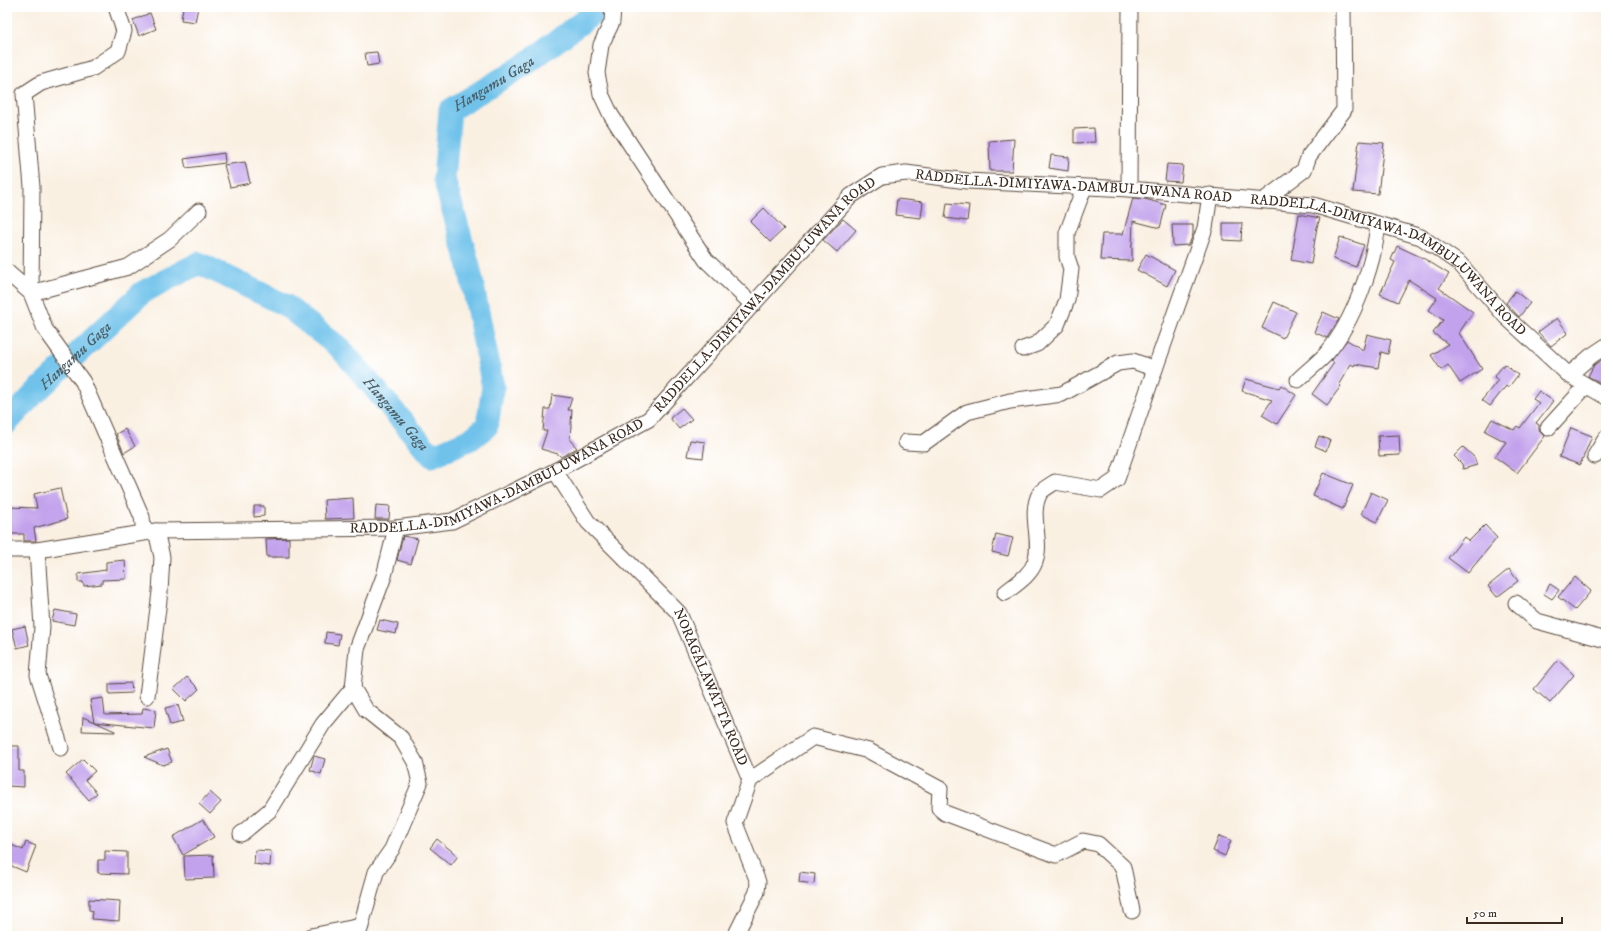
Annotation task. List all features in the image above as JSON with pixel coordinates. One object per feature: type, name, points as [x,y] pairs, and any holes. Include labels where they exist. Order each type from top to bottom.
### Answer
[{"type":"street","points":[[116,7],[124,31],[118,51],[93,68],[41,83],[24,94],[32,187],[31,293],[45,329],[83,382],[142,517],[162,557],[160,592],[147,696]]},
{"type":"street","points":[[613,7],[612,22],[601,45],[596,73],[601,94],[610,115],[706,260],[753,305]]},
{"type":"street","points":[[1129,189],[1130,7]]},
{"type":"street","points":[[1264,200],[1304,170],[1309,156],[1344,110],[1343,7]]},
{"type":"street","name":"RADDELLA-DIMIYAWA-DAMBULUWANA ROAD","points":[[7,550],[37,550],[150,531],[396,528],[452,521],[555,471],[649,419],[851,196],[882,176],[906,173],[968,181],[1084,188],[1129,189],[1313,205],[1421,237],[1460,264],[1506,317],[1569,375],[1606,397]]},
{"type":"street","points":[[1023,348],[1037,344],[1057,325],[1067,300],[1071,269],[1067,257],[1067,233],[1084,188]]},
{"type":"street","points":[[1005,593],[1026,577],[1034,563],[1038,549],[1035,508],[1041,492],[1055,482],[1101,490],[1117,479],[1206,228],[1210,195]]},
{"type":"street","points":[[31,293],[128,267],[170,239],[199,211]]},
{"type":"street","points":[[1298,380],[1327,353],[1343,329],[1358,300],[1376,243],[1378,224]]},
{"type":"street","points":[[7,272],[31,293]]},
{"type":"street","points":[[1569,375],[1591,356],[1606,346]]},
{"type":"street","points":[[906,442],[924,443],[968,412],[1010,401],[1062,394],[1118,362],[1132,361],[1155,369]]},
{"type":"street","points":[[1548,428],[1586,386]]},
{"type":"street","points":[[1595,456],[1606,438]]},
{"type":"street","name":"NORAGALAWATTA ROAD","points":[[555,471],[588,522],[679,613],[750,780],[735,823],[758,882],[757,892],[735,936]]},
{"type":"street","points":[[241,834],[270,810],[323,724],[353,688],[357,649],[384,576],[396,528]]},
{"type":"street","points":[[37,550],[42,627],[38,675],[62,748]]},
{"type":"street","points":[[1516,603],[1537,621],[1606,640]]},
{"type":"street","points":[[311,936],[360,931],[376,872],[392,849],[420,783],[415,762],[401,738],[366,710],[353,688]]},
{"type":"street","points":[[750,780],[813,737],[869,751],[940,789],[939,808],[945,813],[1056,855],[1083,841],[1098,844],[1123,867],[1132,911]]},
{"type":"building","points":[[183,7],[198,7],[195,22],[181,20]]},
{"type":"building","points":[[150,13],[156,29],[139,36],[133,20]]},
{"type":"building","points":[[377,52],[379,64],[367,66],[365,53]]},
{"type":"building","points":[[1094,128],[1095,142],[1074,143],[1074,129]]},
{"type":"building","points":[[1014,139],[1012,171],[990,171],[989,141]]},
{"type":"building","points":[[1359,141],[1384,143],[1378,194],[1353,192]]},
{"type":"building","points":[[224,153],[225,163],[186,168],[184,159]]},
{"type":"building","points":[[1051,155],[1069,157],[1068,171],[1049,168]]},
{"type":"building","points":[[245,162],[250,183],[230,187],[224,165]]},
{"type":"building","points":[[1167,164],[1183,165],[1181,182],[1165,181]]},
{"type":"building","points":[[1133,198],[1145,199],[1166,205],[1160,228],[1133,221],[1131,246],[1132,261],[1100,260],[1102,234],[1123,234]]},
{"type":"building","points":[[897,199],[923,202],[921,218],[895,215]]},
{"type":"building","points":[[947,203],[969,205],[967,221],[945,218]]},
{"type":"building","points":[[764,208],[784,229],[770,242],[750,222]]},
{"type":"building","points":[[1299,214],[1320,218],[1317,227],[1311,264],[1291,260]]},
{"type":"building","points":[[843,219],[856,230],[837,252],[823,240]]},
{"type":"building","points":[[1223,223],[1242,223],[1241,241],[1223,240]]},
{"type":"building","points":[[1172,225],[1193,225],[1193,234],[1189,245],[1173,246]]},
{"type":"building","points":[[1340,237],[1364,245],[1356,267],[1333,259]]},
{"type":"building","points":[[1397,246],[1423,258],[1449,274],[1439,288],[1473,312],[1459,333],[1482,369],[1460,383],[1448,365],[1441,370],[1431,355],[1448,344],[1433,333],[1443,320],[1429,310],[1437,298],[1409,280],[1398,302],[1380,294],[1395,262],[1391,260]]},
{"type":"building","points":[[1146,254],[1175,270],[1167,286],[1137,270]]},
{"type":"building","points":[[1515,291],[1530,303],[1519,317],[1506,303]]},
{"type":"building","points":[[1274,302],[1296,312],[1283,338],[1262,328]]},
{"type":"building","points":[[1323,312],[1339,319],[1327,338],[1314,332]]},
{"type":"building","points":[[1557,318],[1568,333],[1551,346],[1538,332]]},
{"type":"building","points":[[1367,334],[1391,340],[1388,354],[1381,352],[1378,368],[1355,364],[1354,366],[1351,364],[1339,384],[1341,386],[1327,405],[1312,394],[1334,363],[1331,361],[1347,340],[1363,350]]},
{"type":"building","points":[[1606,357],[1606,386],[1588,376],[1594,365]]},
{"type":"building","points":[[1504,364],[1518,375],[1508,388],[1506,386],[1490,406],[1482,400],[1498,380],[1494,377]]},
{"type":"building","points":[[1246,379],[1279,388],[1281,385],[1296,395],[1277,424],[1262,415],[1272,400],[1242,391]]},
{"type":"building","points":[[1539,391],[1553,401],[1536,423],[1539,425],[1539,430],[1545,436],[1517,473],[1495,457],[1506,442],[1485,431],[1492,419],[1514,430],[1517,426],[1520,428],[1539,403],[1533,399]]},
{"type":"building","points":[[552,395],[572,398],[568,410],[572,410],[570,440],[577,448],[561,457],[558,454],[541,449],[547,431],[543,431],[545,409],[550,409]]},
{"type":"building","points":[[682,408],[692,419],[679,429],[670,418]]},
{"type":"building","points":[[1571,428],[1592,436],[1580,465],[1559,457]]},
{"type":"building","points":[[125,429],[135,446],[124,453],[116,434]]},
{"type":"building","points":[[1399,435],[1400,455],[1379,456],[1378,436]]},
{"type":"building","points":[[1319,436],[1330,440],[1326,451],[1315,446]]},
{"type":"building","points":[[690,440],[705,442],[703,458],[687,456]]},
{"type":"building","points":[[1463,447],[1474,457],[1477,465],[1463,469],[1462,464],[1454,456]]},
{"type":"building","points":[[1323,473],[1353,485],[1343,509],[1313,496]]},
{"type":"building","points":[[60,488],[67,519],[34,528],[36,541],[24,541],[24,534],[7,534],[7,507],[37,508],[34,494]]},
{"type":"building","points":[[1371,492],[1388,500],[1377,522],[1361,514]]},
{"type":"building","points":[[353,498],[354,518],[325,519],[324,500]]},
{"type":"building","points":[[376,505],[390,506],[389,519],[375,519]]},
{"type":"building","points":[[254,506],[264,506],[264,516],[254,517]]},
{"type":"building","points":[[1485,525],[1497,538],[1468,573],[1448,558],[1464,537],[1469,541]]},
{"type":"building","points":[[996,534],[1013,538],[1008,556],[992,552]]},
{"type":"building","points":[[403,536],[418,539],[411,564],[397,560]]},
{"type":"building","points":[[289,538],[289,557],[267,557],[266,539]]},
{"type":"building","points":[[125,560],[126,579],[102,580],[102,584],[84,586],[83,582],[78,582],[78,574],[106,570],[106,562]]},
{"type":"building","points":[[1509,569],[1518,581],[1497,597],[1488,586]]},
{"type":"building","points":[[1575,577],[1591,591],[1575,610],[1558,597]]},
{"type":"building","points":[[1550,584],[1559,590],[1552,599],[1544,594]]},
{"type":"building","points":[[55,610],[76,614],[74,625],[52,621]]},
{"type":"building","points":[[380,620],[398,624],[396,634],[377,630]]},
{"type":"building","points":[[25,626],[29,645],[17,648],[12,629]]},
{"type":"building","points":[[326,632],[340,634],[338,645],[325,643]]},
{"type":"building","points":[[1558,660],[1574,675],[1550,703],[1534,689]]},
{"type":"building","points":[[187,677],[199,689],[186,701],[174,689]]},
{"type":"building","points":[[131,683],[132,693],[109,694],[109,684]]},
{"type":"building","points":[[103,698],[105,715],[142,714],[143,708],[156,710],[154,728],[94,722],[90,700]]},
{"type":"building","points":[[178,705],[183,722],[170,725],[165,708]]},
{"type":"building","points":[[83,717],[115,731],[115,732],[82,731]]},
{"type":"building","points":[[7,746],[19,746],[19,771],[24,771],[24,787],[7,786]]},
{"type":"building","points":[[167,749],[172,762],[163,765],[144,757]]},
{"type":"building","points":[[314,756],[325,759],[321,774],[310,770]]},
{"type":"building","points":[[83,759],[95,771],[85,780],[97,793],[89,800],[66,774]]},
{"type":"building","points":[[210,792],[221,802],[210,814],[199,804]]},
{"type":"building","points":[[203,819],[214,837],[183,855],[173,837]]},
{"type":"building","points":[[1219,836],[1231,840],[1225,856],[1213,851]]},
{"type":"building","points":[[437,839],[458,856],[451,865],[430,848]]},
{"type":"building","points":[[26,842],[36,846],[26,872],[7,864],[7,843],[23,850]]},
{"type":"building","points":[[255,850],[271,851],[270,866],[254,864]]},
{"type":"building","points":[[105,851],[127,852],[127,874],[98,873],[98,860],[105,860]]},
{"type":"building","points":[[213,855],[214,878],[185,879],[184,856]]},
{"type":"building","points":[[800,872],[815,874],[814,884],[799,882]]},
{"type":"building","points":[[89,899],[120,901],[119,921],[92,919],[93,911],[89,910]]},
{"type":"waterway","name":"Hangamu Gaga","points":[[7,423],[34,394],[143,292],[199,263],[285,305],[341,349],[432,456],[471,439],[487,426],[493,387],[469,266],[444,179],[450,110],[526,64],[602,7]]}]
